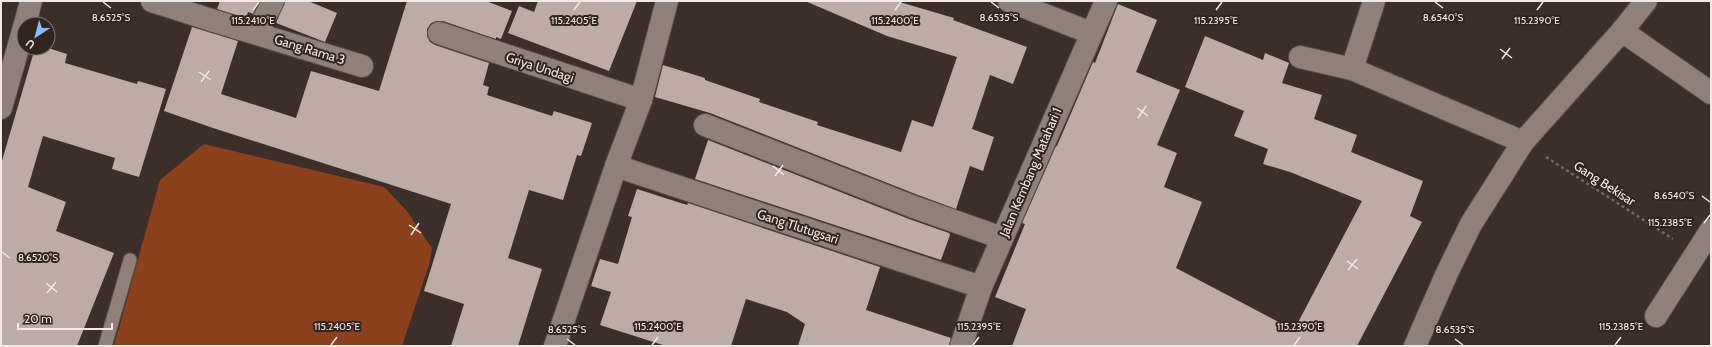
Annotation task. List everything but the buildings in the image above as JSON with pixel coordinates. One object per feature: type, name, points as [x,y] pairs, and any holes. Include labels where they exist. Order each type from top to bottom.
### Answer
[{"type":"street","points":[[27,16],[31,1]]},
{"type":"street","name":"Gang Rama 3","points":[[152,1],[174,5],[362,66]]},
{"type":"street","name":"Gang Rama 3","points":[[257,33],[273,1]]},
{"type":"street","points":[[555,346],[640,100],[667,1]]},
{"type":"street","points":[[1009,1],[1091,33]]},
{"type":"street","name":"Jalan Kembang Matahari 1","points":[[961,346],[981,287],[1106,1]]},
{"type":"street","points":[[1352,69],[1374,1]]},
{"type":"street","points":[[1415,346],[1447,273],[1471,224],[1524,142],[1622,32],[1646,1]]},
{"type":"street","points":[[1622,32],[1711,92]]},
{"type":"street","name":"Griya Undagi","points":[[438,33],[640,100]]},
{"type":"street","points":[[1,108],[16,54]]},
{"type":"street","points":[[1300,57],[1352,69],[1524,142]]},
{"type":"street","points":[[705,125],[907,205],[1002,238]]},
{"type":"street","name":"Gang Tlutugsari","points":[[616,166],[981,287]]},
{"type":"street","points":[[1656,316],[1711,230]]},
{"type":"lane","points":[[105,346],[130,260]]},
{"type":"path","name":"Gang Bekisar","points":[[1524,142],[1696,254]]},
{"type":"shaded area","points":[[204,144],[384,187],[406,210],[432,248],[430,262],[402,346],[114,346],[160,180]]}]
